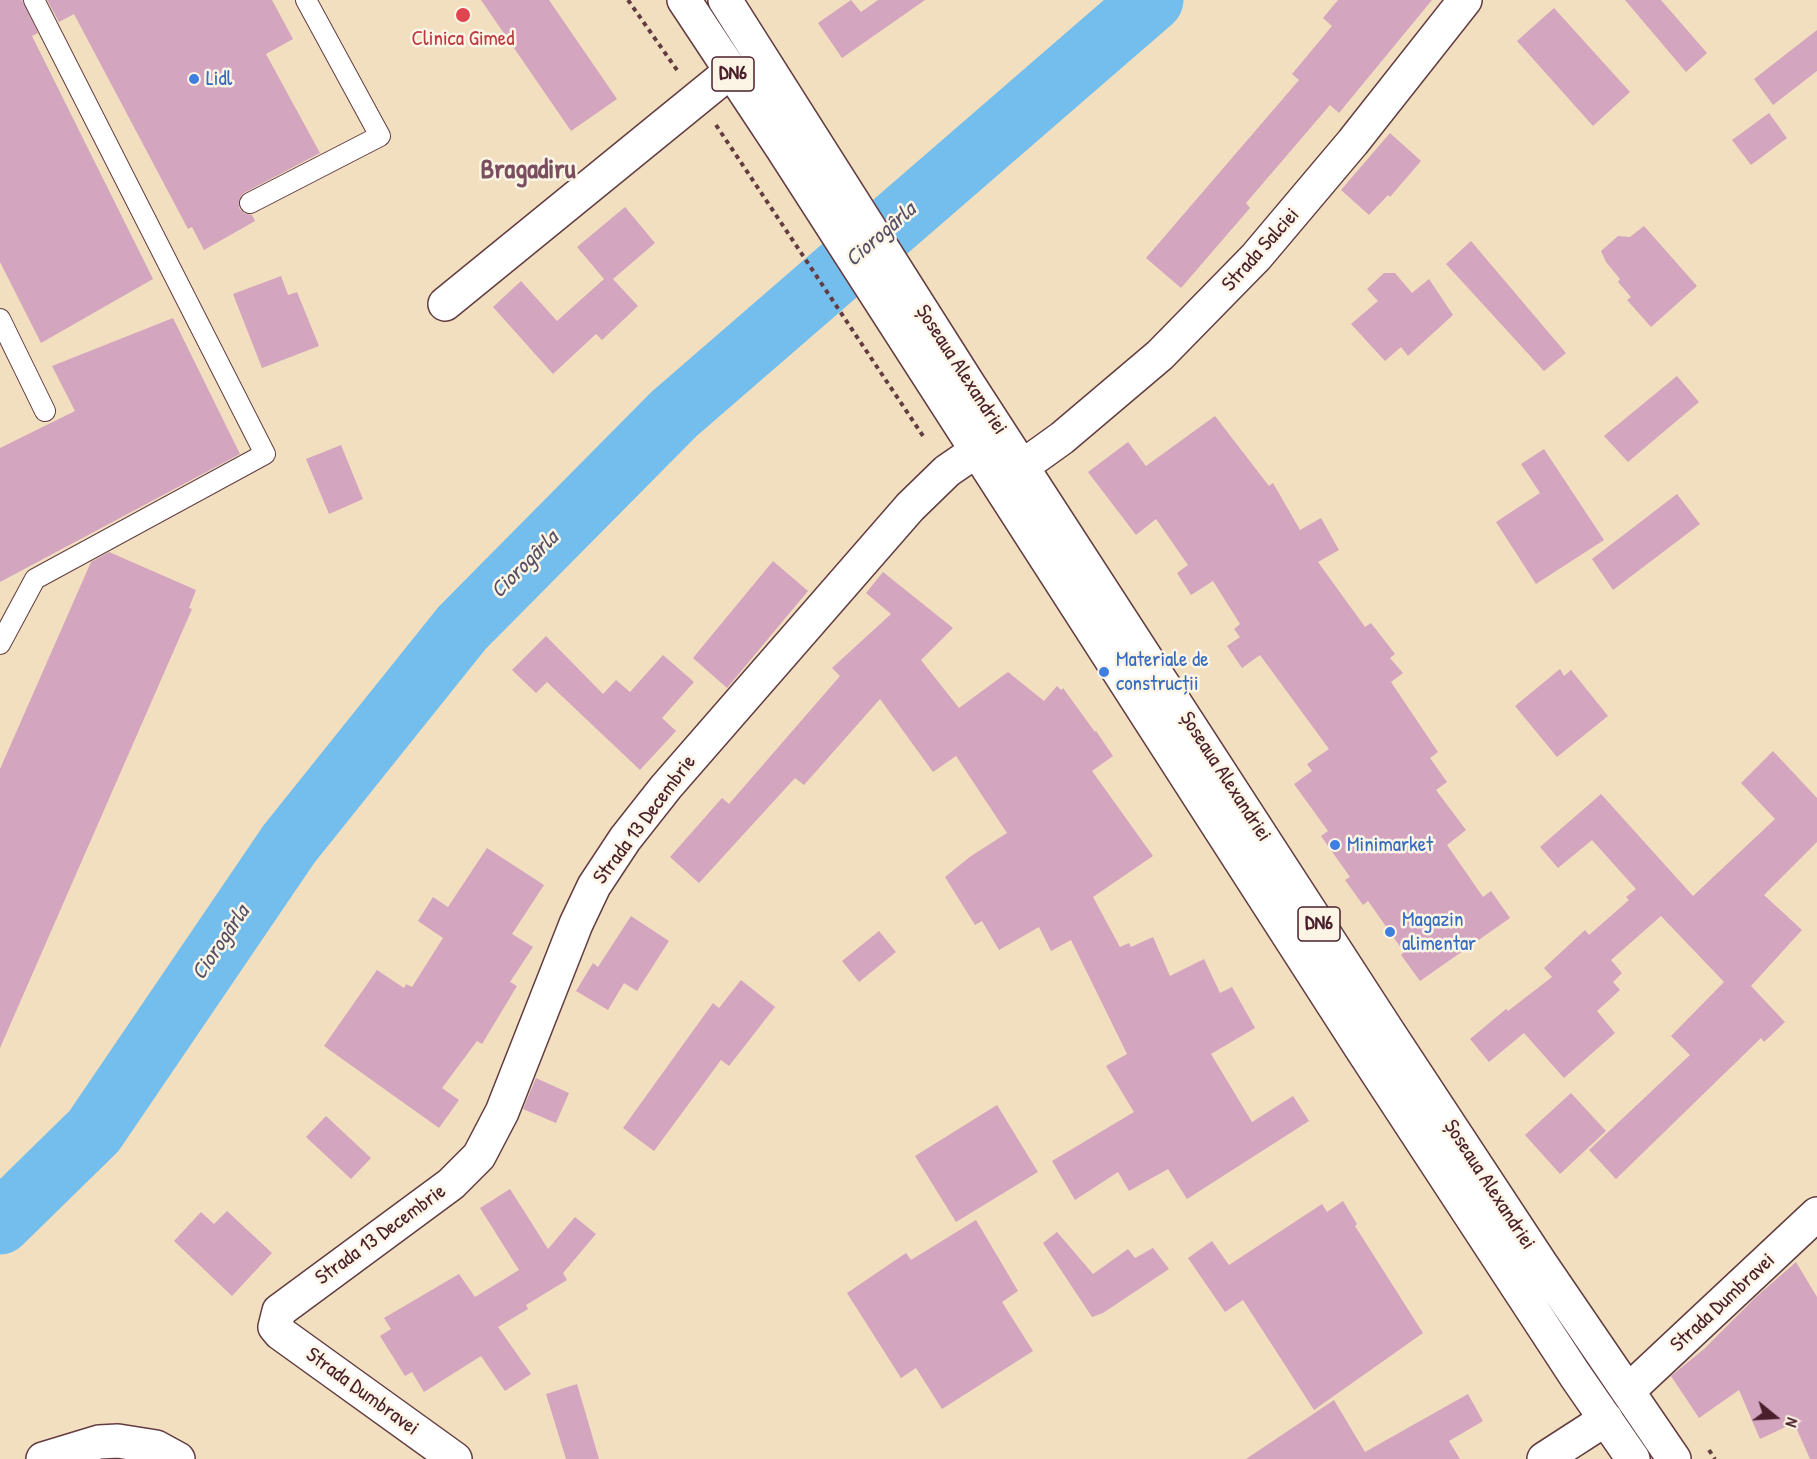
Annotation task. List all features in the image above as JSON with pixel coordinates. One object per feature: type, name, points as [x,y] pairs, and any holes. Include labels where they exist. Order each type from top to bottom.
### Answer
[{"type":"main road","name":"Șoseaua Alexandriei","points":[[684,0],[782,148],[959,395],[1023,466],[1456,1135],[1674,1459]]},
{"type":"main road","name":"Șoseaua Alexandriei","points":[[725,0],[798,116],[959,395],[976,451],[1363,1052],[1633,1459]]},
{"type":"main road","name":"Strada Salciei","points":[[1023,466],[1062,438],[1160,355],[1256,258],[1340,159],[1465,0]]},
{"type":"main road","points":[[445,304],[731,71]]},
{"type":"main road","name":"Strada 13 Decembrie","points":[[275,1320],[288,1303],[450,1184],[479,1156],[502,1112],[576,924],[594,886],[625,839],[666,787],[910,507],[947,471],[976,451]]},
{"type":"main road","name":"Strada Dumbravei","points":[[1628,1391],[1817,1214]]},
{"type":"main road","name":"Strada Dumbravei","points":[[275,1320],[275,1327],[280,1333],[455,1459]]},
{"type":"main road","points":[[1544,1459],[1606,1419]]},
{"type":"main road","points":[[43,1459],[99,1442],[118,1441],[156,1447],[178,1459]]},
{"type":"lane","points":[[0,644],[35,579],[265,454],[34,0]]},
{"type":"lane","points":[[250,203],[380,136],[306,0]]},
{"type":"lane","points":[[0,319],[45,411]]},
{"type":"path","points":[[746,170],[920,432]]},
{"type":"building","points":[[0,0],[22,0],[38,33],[32,36],[153,279],[41,343],[0,262]]},
{"type":"building","name":"Lidl","points":[[47,0],[272,0],[293,39],[266,54],[320,153],[244,193],[240,197],[239,208],[244,213],[252,215],[255,221],[204,250],[192,227],[188,229],[74,14],[59,22]]},
{"type":"building","points":[[481,0],[549,0],[617,99],[571,131]]},
{"type":"building","points":[[851,0],[861,12],[878,0],[925,0],[842,58],[818,23]]},
{"type":"building","points":[[1338,0],[1432,0],[1339,113],[1330,105],[1246,203],[1250,208],[1181,288],[1146,258],[1299,80],[1292,74],[1332,26],[1323,18]]},
{"type":"building","points":[[1625,0],[1661,0],[1707,53],[1686,72]]},
{"type":"building","points":[[1554,8],[1630,92],[1593,126],[1517,41]]},
{"type":"building","points":[[1817,30],[1817,71],[1773,105],[1754,79]]},
{"type":"building","points":[[1769,113],[1787,138],[1751,165],[1732,140]]},
{"type":"building","points":[[1390,133],[1421,161],[1390,197],[1388,195],[1369,215],[1341,190]]},
{"type":"building","points":[[625,207],[655,243],[613,279],[638,306],[602,340],[596,334],[553,374],[493,307],[521,281],[557,321],[604,279],[577,247]]},
{"type":"building","points":[[1644,226],[1697,286],[1651,327],[1627,300],[1631,297],[1618,282],[1620,279],[1606,262],[1601,251],[1618,236],[1630,237]]},
{"type":"building","points":[[1471,241],[1566,353],[1544,371],[1446,264]]},
{"type":"building","points":[[1384,273],[1395,273],[1412,293],[1429,279],[1453,315],[1408,356],[1401,347],[1385,361],[1351,324],[1378,301],[1367,289]]},
{"type":"building","points":[[281,276],[288,295],[297,292],[319,346],[262,368],[233,294]]},
{"type":"building","points":[[173,318],[240,454],[0,582],[0,448],[75,411],[52,366]]},
{"type":"building","points":[[1677,376],[1699,402],[1628,462],[1604,436]]},
{"type":"building","points":[[1215,416],[1269,486],[1273,483],[1300,530],[1321,518],[1339,550],[1318,562],[1365,627],[1371,623],[1395,654],[1390,658],[1403,673],[1391,682],[1438,752],[1430,758],[1447,782],[1436,790],[1466,830],[1447,845],[1483,897],[1491,891],[1510,918],[1420,981],[1401,955],[1404,952],[1368,901],[1363,905],[1345,880],[1350,877],[1321,836],[1328,831],[1294,784],[1312,771],[1307,764],[1329,749],[1260,655],[1242,668],[1227,646],[1240,637],[1234,629],[1240,624],[1213,581],[1191,595],[1177,573],[1188,565],[1156,519],[1136,535],[1088,472],[1128,442],[1146,466]]},
{"type":"building","points":[[341,445],[363,499],[329,514],[306,459]]},
{"type":"building","points":[[1544,449],[1604,540],[1536,584],[1496,522],[1540,493],[1521,464]]},
{"type":"building","points":[[1677,494],[1700,524],[1613,590],[1592,559]]},
{"type":"building","points":[[109,552],[196,590],[189,608],[192,609],[0,1048],[0,769],[91,562]]},
{"type":"building","points":[[773,561],[808,591],[727,688],[693,658]]},
{"type":"building","points":[[883,572],[953,628],[921,660],[959,708],[1008,672],[1044,701],[1057,686],[1061,690],[1063,688],[1113,756],[1092,771],[1153,856],[1093,897],[1120,947],[1129,943],[1131,947],[1153,937],[1170,976],[1204,959],[1220,993],[1232,987],[1255,1028],[1211,1054],[1252,1122],[1293,1096],[1309,1121],[1187,1199],[1168,1169],[1129,1191],[1118,1172],[1075,1200],[1052,1161],[1134,1112],[1106,1066],[1127,1054],[1071,940],[1051,951],[1039,927],[999,950],[982,921],[975,925],[945,877],[971,856],[1007,833],[956,756],[933,772],[880,699],[804,785],[795,778],[699,883],[670,857],[722,798],[729,804],[840,676],[832,668],[891,614],[866,593]]},
{"type":"building","points":[[546,636],[603,694],[616,680],[630,692],[663,655],[694,682],[662,718],[676,731],[640,770],[547,682],[536,693],[512,670]]},
{"type":"building","points":[[1560,669],[1564,676],[1571,670],[1608,716],[1557,757],[1515,706]]},
{"type":"building","points":[[1773,751],[1817,798],[1817,842],[1764,895],[1802,930],[1751,986],[1785,1022],[1764,1042],[1761,1038],[1616,1179],[1589,1150],[1690,1055],[1671,1036],[1724,982],[1661,916],[1611,960],[1622,973],[1613,982],[1620,990],[1597,1011],[1615,1033],[1564,1078],[1524,1033],[1489,1062],[1470,1039],[1506,1009],[1508,1011],[1552,977],[1544,968],[1585,930],[1589,935],[1629,900],[1626,897],[1636,889],[1592,840],[1558,868],[1540,847],[1601,794],[1693,896],[1775,819],[1741,783]]},
{"type":"building","points":[[487,848],[544,885],[512,934],[533,947],[510,982],[517,986],[482,1044],[477,1041],[442,1088],[459,1100],[439,1128],[324,1046],[377,970],[404,988],[406,984],[412,987],[443,938],[418,921],[433,897],[448,907]]},
{"type":"building","points":[[631,916],[669,941],[637,991],[624,983],[608,1010],[576,991],[593,963],[598,967]]},
{"type":"building","points":[[879,931],[896,952],[859,982],[842,961]]},
{"type":"building","points":[[741,980],[775,1007],[729,1066],[721,1060],[654,1151],[623,1128],[713,1003],[719,1008]]},
{"type":"building","points":[[536,1078],[569,1093],[556,1123],[523,1109]]},
{"type":"building","points":[[1571,1093],[1606,1131],[1560,1174],[1525,1135]]},
{"type":"building","points":[[997,1105],[1038,1172],[956,1222],[915,1156]]},
{"type":"building","points":[[326,1116],[371,1158],[351,1179],[306,1137]]},
{"type":"building","points":[[510,1189],[548,1249],[575,1217],[596,1234],[563,1273],[567,1280],[526,1305],[528,1309],[498,1327],[531,1374],[505,1391],[481,1356],[424,1392],[412,1372],[405,1376],[380,1336],[391,1329],[384,1318],[459,1274],[475,1297],[519,1270],[480,1208]]},
{"type":"building","points":[[1343,1201],[1357,1224],[1355,1226],[1423,1333],[1314,1410],[1243,1300],[1225,1312],[1188,1258],[1212,1241],[1229,1265],[1322,1204],[1327,1212]]},
{"type":"building","points":[[227,1211],[272,1253],[232,1296],[174,1241],[201,1212],[214,1224]]},
{"type":"building","points":[[976,1220],[1018,1291],[1002,1302],[1033,1351],[942,1409],[916,1368],[901,1378],[847,1293],[906,1253],[911,1260]]},
{"type":"building","points":[[1057,1232],[1093,1274],[1128,1249],[1135,1258],[1153,1248],[1169,1269],[1103,1313],[1092,1317],[1043,1243]]},
{"type":"building","points":[[1796,1262],[1817,1297],[1817,1459],[1810,1459],[1794,1423],[1760,1439],[1739,1390],[1699,1418],[1671,1376],[1704,1349],[1756,1297]]},
{"type":"building","points":[[577,1384],[599,1459],[566,1459],[546,1394]]},
{"type":"building","points":[[1468,1394],[1483,1421],[1449,1441],[1460,1459],[1246,1459],[1334,1400],[1365,1452]]},
{"type":"waterway","name":"Ciorogârla","points":[[0,1223],[94,1131],[289,844],[462,628],[674,414],[1152,0]]},
{"type":"place","name":"Clinica Gimed","points":[[463,15]]},
{"type":"place","name":"Lidl","points":[[194,79]]},
{"type":"place","name":"Materiale de construcții","points":[[1104,672]]},
{"type":"place","name":"Minimarket","points":[[1335,845]]},
{"type":"place","name":"Magazin alimentar","points":[[1390,932]]},
{"type":"district","name":"Bragadiru","points":[[528,171]]}]
